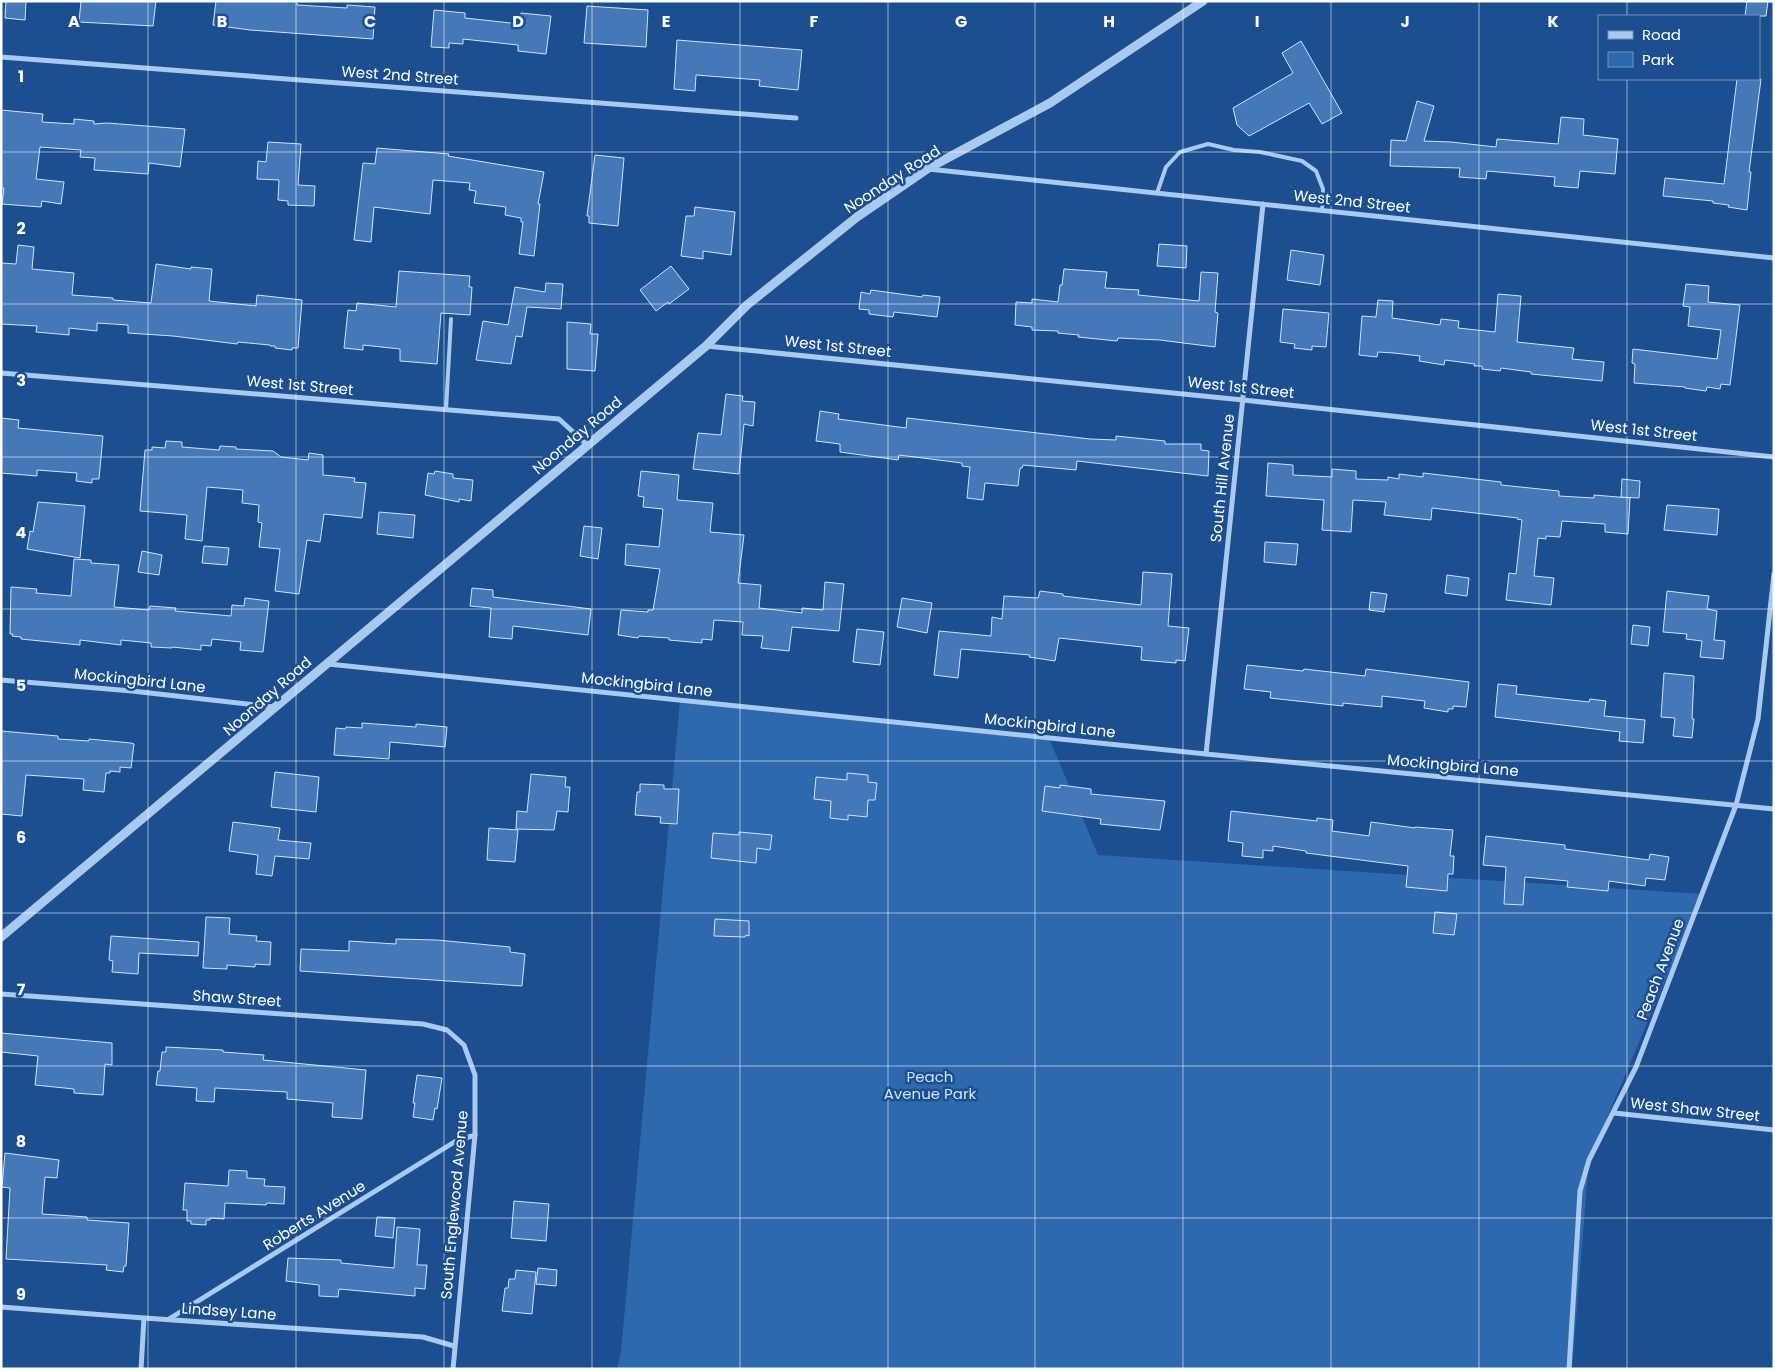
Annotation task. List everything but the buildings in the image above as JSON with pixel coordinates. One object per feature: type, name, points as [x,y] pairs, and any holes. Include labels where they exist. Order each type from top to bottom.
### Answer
[{"type":"street","name":"Noonday Road","points":[[1,937],[706,346],[747,305],[821,245],[857,217],[927,169],[1050,103],[1203,1]]},
{"type":"street","name":"West 2nd Street","points":[[1,57],[796,118]]},
{"type":"street","name":"West 2nd Street","points":[[927,169],[1774,258]]},
{"type":"street","name":"South Hill Avenue","points":[[1206,754],[1263,204]]},
{"type":"street","name":"West 1st Street","points":[[706,346],[1243,400],[1774,457]]},
{"type":"street","name":"West 1st Street","points":[[1,373],[559,419],[587,445]]},
{"type":"street","name":"Peach Avenue","points":[[1569,1369],[1580,1191],[1589,1160],[1636,1067],[1736,805],[1758,719],[1774,574]]},
{"type":"street","name":"Mockingbird Lane","points":[[325,664],[1206,754],[1774,809]]},
{"type":"street","name":"Mockingbird Lane","points":[[1,680],[132,691],[276,708]]},
{"type":"street","name":"Shaw Street","points":[[1,994],[423,1024],[447,1030],[464,1045]]},
{"type":"street","name":"South Englewood Avenue","points":[[453,1369],[475,1135],[475,1076],[464,1045]]},
{"type":"street","name":"West Shaw Street","points":[[1614,1113],[1774,1130]]},
{"type":"street","name":"Roberts Avenue","points":[[168,1320],[456,1141],[475,1135]]},
{"type":"street","name":"Lindsey Lane","points":[[1,1307],[423,1337],[454,1346]]},
{"type":"street","points":[[141,1369],[144,1318]]},
{"type":"lane","points":[[1157,193],[1166,167],[1180,152],[1208,144],[1302,161],[1316,171],[1324,189],[1322,210]]},
{"type":"lane","points":[[446,410],[451,319]]},
{"type":"green space","name":"Peach Avenue Park","points":[[680,700],[1049,738],[1098,855],[1702,894],[1589,1160],[1572,1369],[617,1369],[621,1352]]}]
